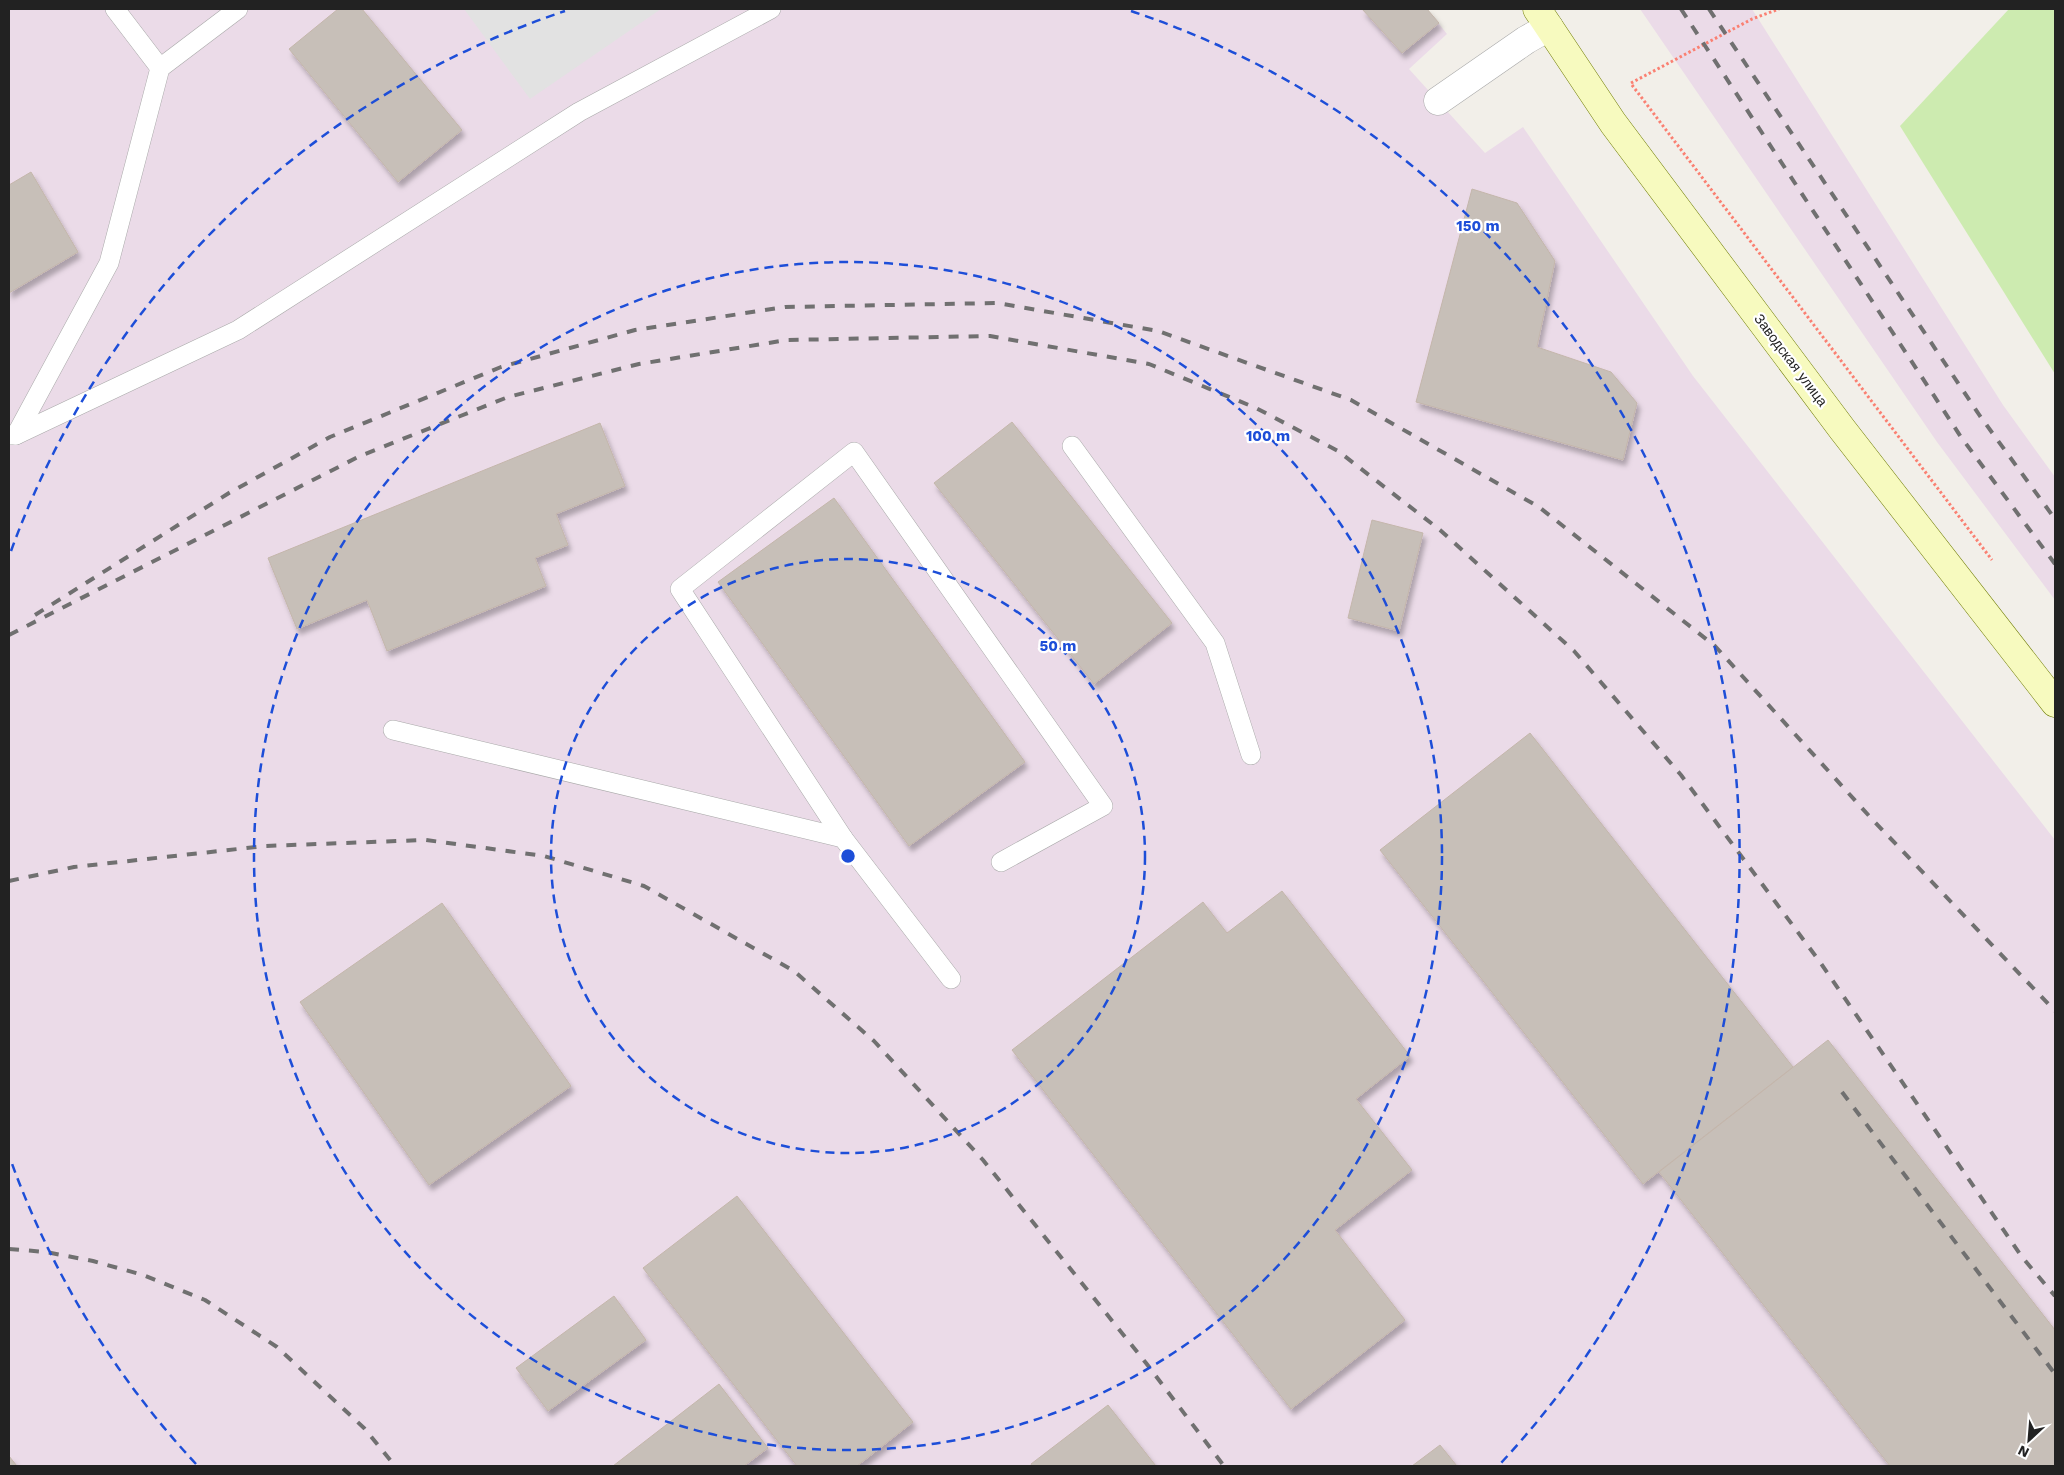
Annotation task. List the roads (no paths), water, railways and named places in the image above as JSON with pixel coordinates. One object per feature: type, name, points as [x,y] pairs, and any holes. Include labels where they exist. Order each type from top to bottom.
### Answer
[{"type":"main road","name":"Заводская улица","points":[[1543,18],[1613,123],[1842,429],[2055,703]]},
{"type":"street","points":[[1438,101],[1526,40],[1543,18]]},
{"type":"lane","points":[[115,9],[160,68]]},
{"type":"lane","points":[[12,435],[109,263],[160,68],[238,9]]},
{"type":"lane","points":[[12,435],[238,330],[579,112],[771,9]]},
{"type":"lane","points":[[1072,446],[1215,643],[1250,755]]},
{"type":"lane","points":[[951,978],[843,838],[680,589],[854,452],[1103,806],[1001,862]]},
{"type":"lane","points":[[393,730],[843,838]]},
{"type":"railway","points":[[1681,9],[1961,437],[2055,564]]},
{"type":"railway","points":[[1709,9],[1980,416],[2055,519]]},
{"type":"railway","points":[[35,615],[229,493],[330,437],[501,367],[635,330],[785,307],[997,303],[1158,331],[1351,400],[1539,507],[1715,646],[1871,818],[2055,1011]]},
{"type":"railway","points":[[9,635],[360,456],[508,397],[639,364],[787,340],[990,336],[1149,364],[1256,408],[1338,451],[1440,530],[1574,651],[1681,775],[1820,962],[2022,1257],[2055,1296]]},
{"type":"railway","points":[[9,881],[74,867],[265,846],[426,840],[544,856],[644,886],[794,971],[874,1041],[983,1160],[1146,1363],[1224,1466]]},
{"type":"railway","points":[[1842,1092],[2055,1374]]},
{"type":"railway","points":[[9,1249],[46,1252],[93,1261],[143,1275],[205,1300],[277,1347],[364,1428],[395,1466]]}]
